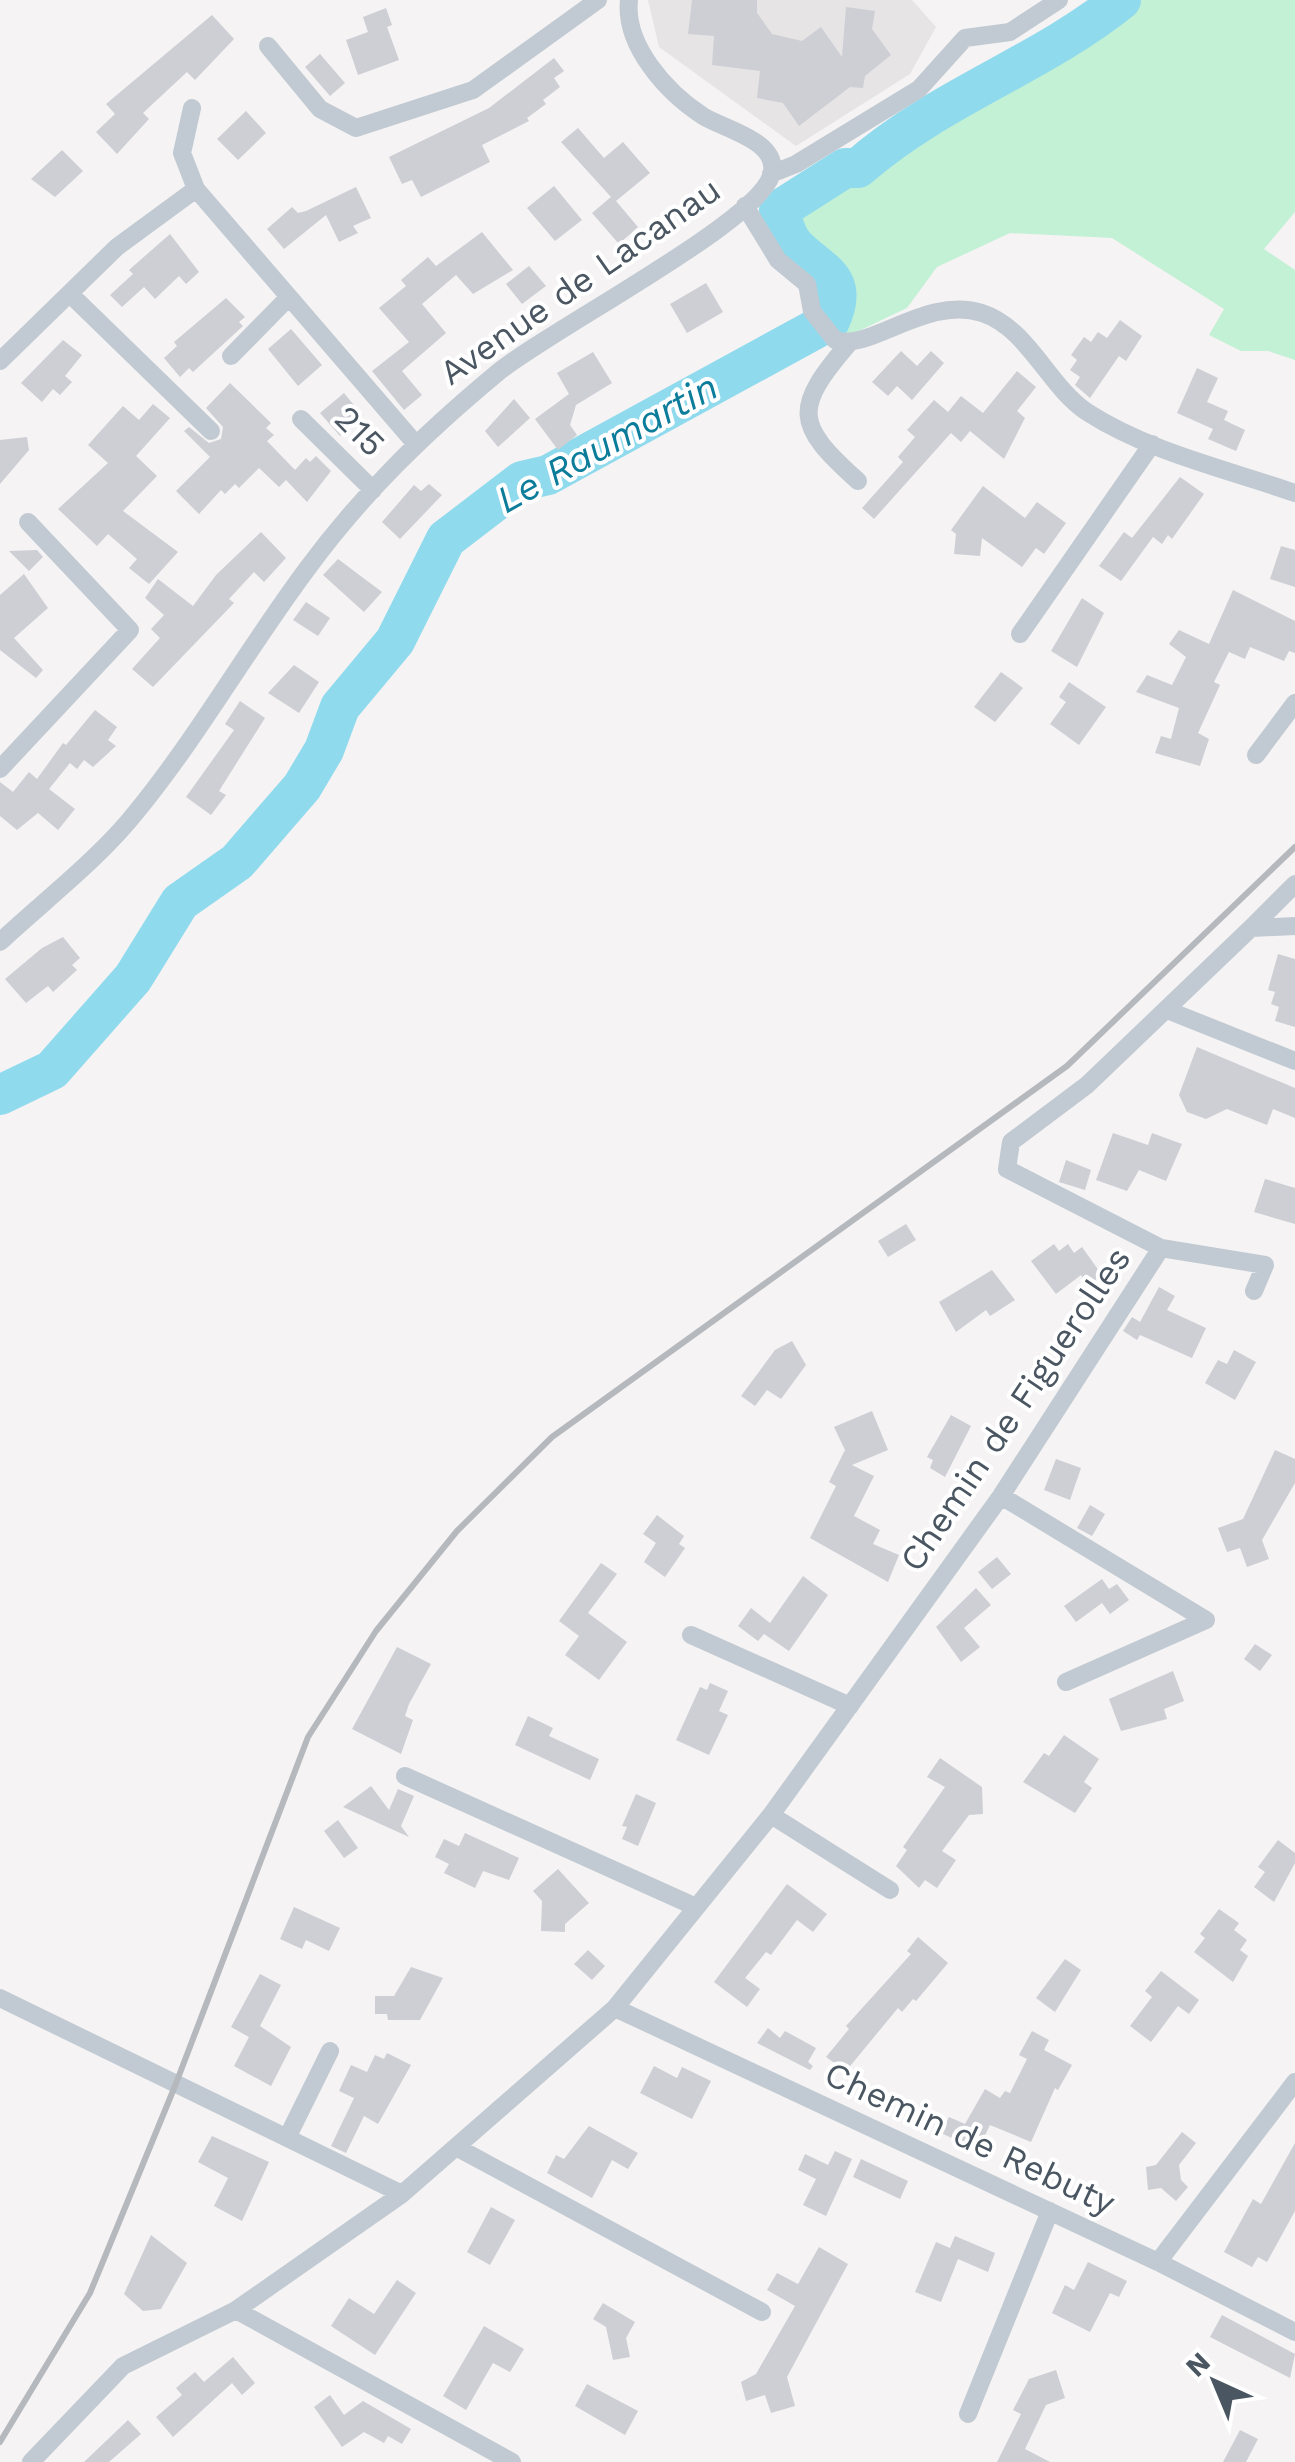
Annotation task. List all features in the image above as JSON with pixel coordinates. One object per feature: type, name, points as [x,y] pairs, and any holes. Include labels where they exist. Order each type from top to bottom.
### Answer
[{"type":"street","points":[[268,46],[320,108],[356,128],[473,90],[598,0]]},
{"type":"street","name":"Avenue de Lacanau","points":[[0,942],[136,814],[309,566],[414,442],[520,355],[680,255],[745,206],[771,174],[770,159],[758,145],[698,114],[662,77],[635,40],[628,15],[629,0]]},
{"type":"street","points":[[771,174],[796,164],[918,88],[965,38],[1010,32],[1058,0]]},
{"type":"street","points":[[192,108],[182,153],[196,189],[414,442]]},
{"type":"street","points":[[0,361],[117,247],[196,189]]},
{"type":"street","points":[[745,206],[778,260],[807,284],[816,319],[830,336],[850,342]]},
{"type":"street","points":[[70,294],[211,432]]},
{"type":"street","points":[[231,356],[289,297]]},
{"type":"street","points":[[858,482],[818,446],[808,425],[808,411],[818,385],[850,342],[922,313],[976,310],[1013,332],[1075,403],[1152,444],[1295,493]]},
{"type":"street","name":"215","points":[[301,418],[373,490]]},
{"type":"street","points":[[1020,634],[1152,444]]},
{"type":"street","points":[[0,768],[130,630],[28,522]]},
{"type":"street","points":[[1256,755],[1295,703]]},
{"type":"street","name":"Chemin de Figuerolles","points":[[31,2462],[123,2366],[236,2310],[402,2194],[615,2008],[771,1815],[1001,1496],[1162,1248],[1007,1169],[1011,1142],[1082,1089],[1295,884]]},
{"type":"street","points":[[1251,928],[1295,926]]},
{"type":"street","points":[[1166,1010],[1295,1060]]},
{"type":"street","points":[[1162,1248],[1265,1265],[1254,1291]]},
{"type":"street","points":[[1001,1496],[1206,1620],[1066,1682]]},
{"type":"street","points":[[691,1635],[850,1706]]},
{"type":"street","points":[[405,1776],[696,1907]]},
{"type":"street","points":[[771,1815],[890,1890]]},
{"type":"street","points":[[0,1998],[402,2194]]},
{"type":"street","name":"Chemin de Rebuty","points":[[615,2008],[1158,2262],[1295,2332]]},
{"type":"street","points":[[288,2138],[330,2051]]},
{"type":"street","points":[[1158,2262],[1295,2082]]},
{"type":"street","points":[[456,2147],[762,2312]]},
{"type":"street","points":[[968,2414],[1050,2211]]},
{"type":"street","points":[[236,2310],[512,2462]]},
{"type":"shaded area","points":[[648,0],[912,0],[936,27],[910,74],[796,146],[659,47]]},
{"type":"green space","points":[[1096,0],[1295,0],[1295,212],[1264,249],[1295,270],[1295,360],[1268,351],[1241,351],[1209,335],[1224,309],[1112,238],[1010,233],[937,267],[907,308],[848,336],[822,304],[767,202]]},
{"type":"building","points":[[692,0],[757,0],[757,13],[772,34],[802,41],[821,27],[842,57],[846,7],[875,11],[872,29],[891,55],[865,76],[863,88],[850,87],[799,126],[783,103],[757,98],[760,71],[712,65],[714,36],[688,34]]},
{"type":"building","points":[[386,8],[392,25],[387,27],[399,60],[358,75],[346,40],[368,32],[363,17]]},
{"type":"building","points":[[212,15],[234,39],[195,80],[187,72],[143,113],[149,119],[117,154],[96,132],[115,114],[106,104]]},
{"type":"building","points":[[320,54],[345,83],[330,96],[305,67]]},
{"type":"building","points":[[554,58],[564,71],[554,78],[560,87],[543,100],[546,104],[527,118],[529,121],[482,145],[490,162],[421,197],[412,180],[402,184],[389,157],[489,108]]},
{"type":"building","points":[[246,111],[266,133],[238,160],[217,139]]},
{"type":"building","points":[[578,128],[604,158],[623,142],[650,173],[616,201],[638,227],[619,244],[592,213],[611,197],[561,142]]},
{"type":"building","points":[[62,150],[83,171],[55,197],[31,179]]},
{"type":"building","points":[[554,186],[582,220],[555,241],[527,208]]},
{"type":"building","points":[[356,187],[371,218],[353,226],[358,233],[339,242],[326,215],[284,249],[267,229],[292,207],[298,213],[306,211]]},
{"type":"building","points":[[482,232],[513,270],[473,294],[456,275],[422,304],[446,333],[402,371],[422,395],[404,410],[372,371],[409,342],[379,308],[406,286],[401,280],[428,257],[436,266]]},
{"type":"building","points":[[170,234],[199,272],[186,284],[179,276],[155,299],[144,287],[122,307],[110,295],[133,274],[129,270]]},
{"type":"building","points":[[529,266],[546,286],[522,304],[506,284]]},
{"type":"building","points":[[706,283],[723,312],[687,333],[670,304]]},
{"type":"building","points":[[226,298],[245,317],[239,322],[243,326],[193,372],[189,368],[180,377],[164,358],[177,346],[174,342]]},
{"type":"building","points":[[1120,320],[1142,336],[1126,361],[1119,356],[1090,398],[1075,385],[1080,377],[1070,370],[1077,360],[1071,355],[1084,337],[1091,342],[1098,332],[1107,338]]},
{"type":"building","points":[[291,329],[322,365],[298,386],[268,349]]},
{"type":"building","points":[[63,340],[82,355],[65,376],[72,382],[60,395],[53,389],[42,402],[21,383]]},
{"type":"building","points":[[901,351],[917,366],[931,351],[944,363],[912,400],[897,386],[888,396],[872,382]]},
{"type":"building","points":[[593,352],[612,383],[576,405],[570,425],[577,435],[558,450],[535,419],[569,394],[557,373]]},
{"type":"building","points":[[1197,368],[1218,378],[1207,402],[1228,411],[1224,420],[1245,430],[1236,451],[1208,439],[1213,429],[1177,413]]},
{"type":"building","points":[[1017,371],[1036,387],[1017,411],[1025,418],[1004,459],[970,431],[961,442],[951,433],[874,519],[862,508],[903,462],[898,457],[915,437],[907,430],[934,400],[948,412],[961,396],[983,413]]},
{"type":"building","points":[[230,383],[271,423],[266,428],[274,435],[267,441],[295,470],[306,458],[310,462],[316,456],[331,471],[307,502],[286,480],[279,487],[259,468],[239,488],[235,484],[225,494],[221,490],[199,514],[176,491],[210,457],[184,431],[189,427],[209,443],[221,439],[223,427],[206,408]]},
{"type":"building","points":[[344,393],[363,416],[340,436],[320,413]]},
{"type":"building","points":[[514,399],[530,418],[498,447],[485,431]]},
{"type":"building","points":[[153,404],[170,418],[136,456],[157,476],[123,511],[178,552],[149,584],[129,568],[137,559],[108,534],[97,546],[58,509],[108,463],[88,445],[123,406],[139,420]]},
{"type":"building","points":[[27,437],[29,450],[0,484],[0,440]]},
{"type":"building","points":[[1180,477],[1204,494],[1172,539],[1168,535],[1162,544],[1153,537],[1121,581],[1099,566],[1124,532],[1132,538]]},
{"type":"building","points":[[429,484],[442,495],[400,539],[382,522],[414,485],[421,491]]},
{"type":"building","points":[[983,486],[1025,518],[1037,502],[1066,523],[1044,554],[1036,548],[1022,567],[982,538],[980,556],[954,554],[956,534],[951,530]]},
{"type":"building","points":[[261,532],[286,558],[264,582],[254,572],[229,599],[234,603],[153,687],[132,669],[160,638],[151,629],[164,615],[145,598],[158,579],[193,606],[216,575]]},
{"type":"building","points":[[1281,546],[1295,550],[1295,587],[1270,579]]},
{"type":"building","points":[[37,550],[43,557],[29,571],[9,551]]},
{"type":"building","points":[[338,559],[382,592],[364,612],[323,575]]},
{"type":"building","points":[[24,574],[48,608],[14,638],[43,670],[36,678],[0,650],[0,595]]},
{"type":"building","points":[[1233,590],[1295,621],[1295,653],[1289,651],[1284,661],[1250,647],[1245,659],[1229,652],[1214,682],[1220,685],[1198,733],[1209,739],[1200,766],[1155,753],[1161,736],[1171,739],[1179,708],[1136,692],[1147,675],[1172,685],[1186,657],[1169,644],[1179,630],[1209,644]]},
{"type":"building","points":[[1082,598],[1104,613],[1077,667],[1051,651]]},
{"type":"building","points":[[306,602],[330,618],[318,636],[293,620]]},
{"type":"building","points":[[294,665],[319,682],[299,713],[268,693]]},
{"type":"building","points":[[1001,672],[1023,688],[995,722],[974,707]]},
{"type":"building","points":[[1069,682],[1106,707],[1079,745],[1050,724],[1066,702],[1059,697]]},
{"type":"building","points":[[240,701],[265,718],[219,791],[226,795],[211,815],[186,797],[234,730],[225,724]]},
{"type":"building","points":[[95,710],[117,727],[108,740],[116,746],[93,767],[84,760],[77,769],[70,763],[49,789],[75,809],[58,830],[38,813],[17,830],[0,816],[0,782],[13,792],[29,772],[37,779],[63,743],[66,745]]},
{"type":"building","points":[[63,937],[80,958],[72,965],[77,970],[53,992],[48,986],[26,1003],[5,979],[42,948]]},
{"type":"building","points":[[1278,954],[1295,959],[1295,1027],[1275,1021],[1279,1007],[1271,1004],[1275,992],[1268,990]]},
{"type":"building","points":[[1197,1047],[1295,1088],[1295,1118],[1273,1109],[1267,1125],[1227,1109],[1206,1119],[1187,1112],[1179,1095]]},
{"type":"building","points":[[1113,1133],[1148,1145],[1152,1133],[1182,1144],[1166,1181],[1139,1170],[1127,1191],[1096,1180]]},
{"type":"building","points":[[1066,1160],[1091,1170],[1085,1190],[1059,1182]]},
{"type":"building","points":[[1265,1179],[1295,1188],[1295,1224],[1254,1212]]},
{"type":"building","points":[[906,1224],[916,1240],[888,1257],[878,1241]]},
{"type":"building","points":[[1054,1244],[1059,1251],[1068,1244],[1074,1253],[1082,1247],[1102,1275],[1088,1286],[1081,1275],[1056,1294],[1031,1261]]},
{"type":"building","points":[[992,1270],[1015,1300],[990,1316],[986,1310],[956,1332],[939,1302]]},
{"type":"building","points":[[1159,1287],[1175,1296],[1167,1310],[1206,1328],[1192,1358],[1140,1335],[1137,1340],[1123,1331],[1132,1317],[1140,1322]]},
{"type":"building","points":[[792,1341],[806,1365],[781,1399],[767,1390],[755,1406],[741,1396],[775,1350]]},
{"type":"building","points":[[1234,1350],[1256,1362],[1235,1400],[1205,1383],[1218,1360],[1227,1364]]},
{"type":"building","points":[[872,1411],[888,1450],[852,1465],[874,1476],[854,1516],[880,1530],[873,1544],[899,1555],[888,1582],[810,1538],[836,1486],[829,1482],[845,1450],[834,1427]]},
{"type":"building","points":[[951,1415],[971,1426],[945,1477],[930,1468],[933,1460],[927,1457]]},
{"type":"building","points":[[1275,1450],[1295,1459],[1295,1483],[1262,1540],[1269,1559],[1247,1567],[1240,1548],[1227,1552],[1218,1528],[1243,1519]]},
{"type":"building","points":[[1056,1459],[1081,1468],[1070,1500],[1044,1490]]},
{"type":"building","points":[[1090,1505],[1105,1514],[1092,1536],[1077,1528]]},
{"type":"building","points":[[657,1515],[684,1536],[679,1544],[685,1548],[665,1577],[644,1562],[656,1543],[643,1534]]},
{"type":"building","points":[[997,1557],[1011,1574],[992,1589],[978,1572]]},
{"type":"building","points":[[601,1563],[617,1574],[588,1613],[627,1642],[599,1680],[565,1655],[579,1636],[559,1621]]},
{"type":"building","points":[[803,1576],[828,1595],[789,1651],[764,1634],[758,1641],[738,1626],[751,1608],[770,1623]]},
{"type":"building","points":[[1102,1579],[1109,1589],[1117,1584],[1129,1600],[1110,1614],[1102,1603],[1076,1622],[1064,1606]]},
{"type":"building","points":[[976,1588],[991,1605],[964,1628],[980,1647],[961,1662],[936,1627]]},
{"type":"building","points":[[1255,1644],[1272,1655],[1260,1671],[1244,1659]]},
{"type":"building","points":[[397,1647],[431,1664],[405,1716],[413,1720],[401,1754],[352,1729]]},
{"type":"building","points":[[1173,1671],[1184,1701],[1164,1709],[1167,1719],[1121,1731],[1109,1699]]},
{"type":"building","points":[[710,1683],[728,1691],[719,1711],[728,1715],[709,1755],[676,1740],[700,1687],[707,1690]]},
{"type":"building","points":[[528,1716],[553,1728],[549,1736],[599,1759],[590,1780],[515,1745]]},
{"type":"building","points":[[1064,1735],[1099,1759],[1084,1782],[1092,1788],[1075,1813],[1023,1782],[1044,1753],[1049,1756]]},
{"type":"building","points":[[940,1758],[982,1787],[983,1814],[969,1815],[942,1851],[956,1860],[937,1888],[925,1880],[919,1888],[896,1866],[907,1850],[903,1847],[945,1787],[927,1777]]},
{"type":"building","points":[[371,1786],[389,1810],[398,1789],[414,1796],[401,1826],[409,1837],[343,1807]]},
{"type":"building","points":[[636,1794],[656,1803],[638,1846],[622,1839],[627,1827],[622,1826]]},
{"type":"building","points":[[338,1820],[358,1848],[344,1858],[324,1831]]},
{"type":"building","points":[[465,1833],[519,1858],[509,1880],[483,1871],[475,1888],[444,1873],[449,1864],[435,1857],[444,1839],[459,1846]]},
{"type":"building","points":[[1278,1840],[1295,1853],[1295,1863],[1274,1902],[1254,1887],[1265,1872],[1258,1867]]},
{"type":"building","points":[[558,1869],[589,1903],[565,1924],[565,1932],[541,1931],[542,1901],[533,1891]]},
{"type":"building","points":[[787,1884],[827,1914],[813,1932],[797,1920],[771,1955],[766,1952],[745,1978],[760,1989],[747,2007],[714,1982]]},
{"type":"building","points":[[294,1907],[340,1928],[329,1951],[306,1940],[302,1949],[280,1939]]},
{"type":"building","points":[[1219,1909],[1239,1923],[1234,1930],[1247,1940],[1240,1950],[1248,1956],[1233,1982],[1194,1952],[1205,1938],[1200,1934]]},
{"type":"building","points":[[918,1937],[948,1963],[916,2001],[913,1999],[902,2012],[898,2008],[846,2071],[826,2057],[849,2029],[846,2026],[911,1954],[907,1951]]},
{"type":"building","points":[[588,1950],[605,1966],[592,1980],[574,1964]]},
{"type":"building","points":[[1065,1959],[1081,1970],[1055,2012],[1036,1998]]},
{"type":"building","points":[[411,1967],[443,1978],[420,2020],[388,2020],[387,2014],[375,2014],[375,1996],[394,1996]]},
{"type":"building","points":[[1161,1971],[1199,2000],[1189,2014],[1178,2006],[1151,2042],[1130,2026],[1152,1997],[1145,1991]]},
{"type":"building","points":[[260,1974],[281,1985],[260,2026],[291,2047],[271,2086],[234,2066],[249,2037],[231,2027]]},
{"type":"building","points":[[768,2028],[780,2038],[785,2031],[816,2048],[808,2062],[813,2066],[810,2070],[757,2043]]},
{"type":"building","points":[[1032,2031],[1049,2040],[1044,2050],[1072,2065],[1058,2090],[1055,2088],[1031,2142],[990,2125],[978,2150],[941,2133],[949,2117],[965,2124],[985,2089],[1000,2098],[1005,2091],[1010,2093],[1027,2059],[1019,2055]]},
{"type":"building","points":[[387,2053],[411,2065],[378,2124],[364,2116],[346,2153],[331,2146],[354,2098],[339,2091],[351,2065],[367,2072],[375,2055],[384,2059]]},
{"type":"building","points":[[654,2066],[677,2078],[682,2067],[711,2081],[692,2119],[640,2093]]},
{"type":"building","points":[[589,2126],[638,2153],[628,2169],[612,2160],[592,2198],[547,2173],[556,2155],[564,2159]]},
{"type":"building","points":[[1182,2132],[1196,2143],[1179,2165],[1181,2180],[1188,2187],[1176,2201],[1161,2188],[1148,2190],[1146,2167],[1156,2165]]},
{"type":"building","points":[[212,2136],[269,2162],[242,2221],[214,2206],[228,2178],[198,2162]]},
{"type":"building","points":[[1295,2143],[1295,2211],[1267,2262],[1258,2257],[1252,2267],[1224,2252],[1253,2199],[1261,2204]]},
{"type":"building","points":[[835,2151],[852,2159],[826,2216],[803,2205],[816,2179],[798,2170],[805,2154],[828,2165]]},
{"type":"building","points":[[861,2159],[908,2181],[900,2199],[853,2177]]},
{"type":"building","points":[[491,2207],[515,2220],[490,2265],[467,2252]]},
{"type":"building","points":[[151,2235],[187,2263],[161,2309],[143,2311],[124,2294]]},
{"type":"building","points":[[955,2236],[995,2253],[988,2272],[958,2259],[941,2302],[915,2292],[936,2242],[950,2248]]},
{"type":"building","points":[[819,2247],[848,2264],[787,2377],[795,2406],[771,2413],[765,2395],[746,2401],[741,2382],[756,2374],[795,2306],[767,2290],[777,2273],[798,2284]]},
{"type":"building","points":[[1088,2262],[1127,2281],[1119,2297],[1110,2293],[1090,2332],[1052,2313],[1065,2285],[1074,2290]]},
{"type":"building","points":[[397,2280],[416,2293],[375,2355],[331,2326],[349,2298],[374,2314]]},
{"type":"building","points":[[603,2303],[635,2322],[626,2338],[630,2357],[613,2360],[606,2327],[593,2319]]},
{"type":"building","points":[[1222,2315],[1295,2354],[1290,2378],[1210,2337]]},
{"type":"building","points":[[484,2326],[524,2349],[510,2372],[493,2363],[466,2410],[443,2396]]},
{"type":"building","points":[[233,2357],[255,2383],[242,2395],[232,2383],[173,2437],[156,2417],[182,2395],[176,2388],[195,2372],[204,2382]]},
{"type":"building","points":[[1056,2370],[1065,2398],[1046,2405],[1025,2449],[1050,2462],[997,2462],[1021,2414],[1013,2410],[1029,2379]]},
{"type":"building","points":[[587,2384],[638,2411],[625,2435],[575,2406]]},
{"type":"building","points":[[330,2395],[344,2415],[363,2401],[411,2429],[402,2444],[388,2436],[384,2443],[364,2432],[342,2447],[314,2407]]},
{"type":"building","points":[[128,2420],[141,2434],[109,2462],[84,2462]]},
{"type":"building","points":[[1240,2430],[1258,2439],[1246,2462],[1223,2462]]},
{"type":"waterway","name":"Le Raumartin","points":[[0,1095],[52,1070],[133,978],[180,902],[237,862],[302,787],[324,750],[340,707],[395,641],[446,539],[522,481],[548,475],[830,321],[837,295],[835,285],[792,242],[779,210],[845,168],[858,168],[922,121],[1057,44],[1121,0]]},
{"type":"railway","points":[[0,2442],[90,2293],[175,2086],[308,1737],[376,1631],[457,1531],[552,1437],[1067,1066],[1295,847]]}]
